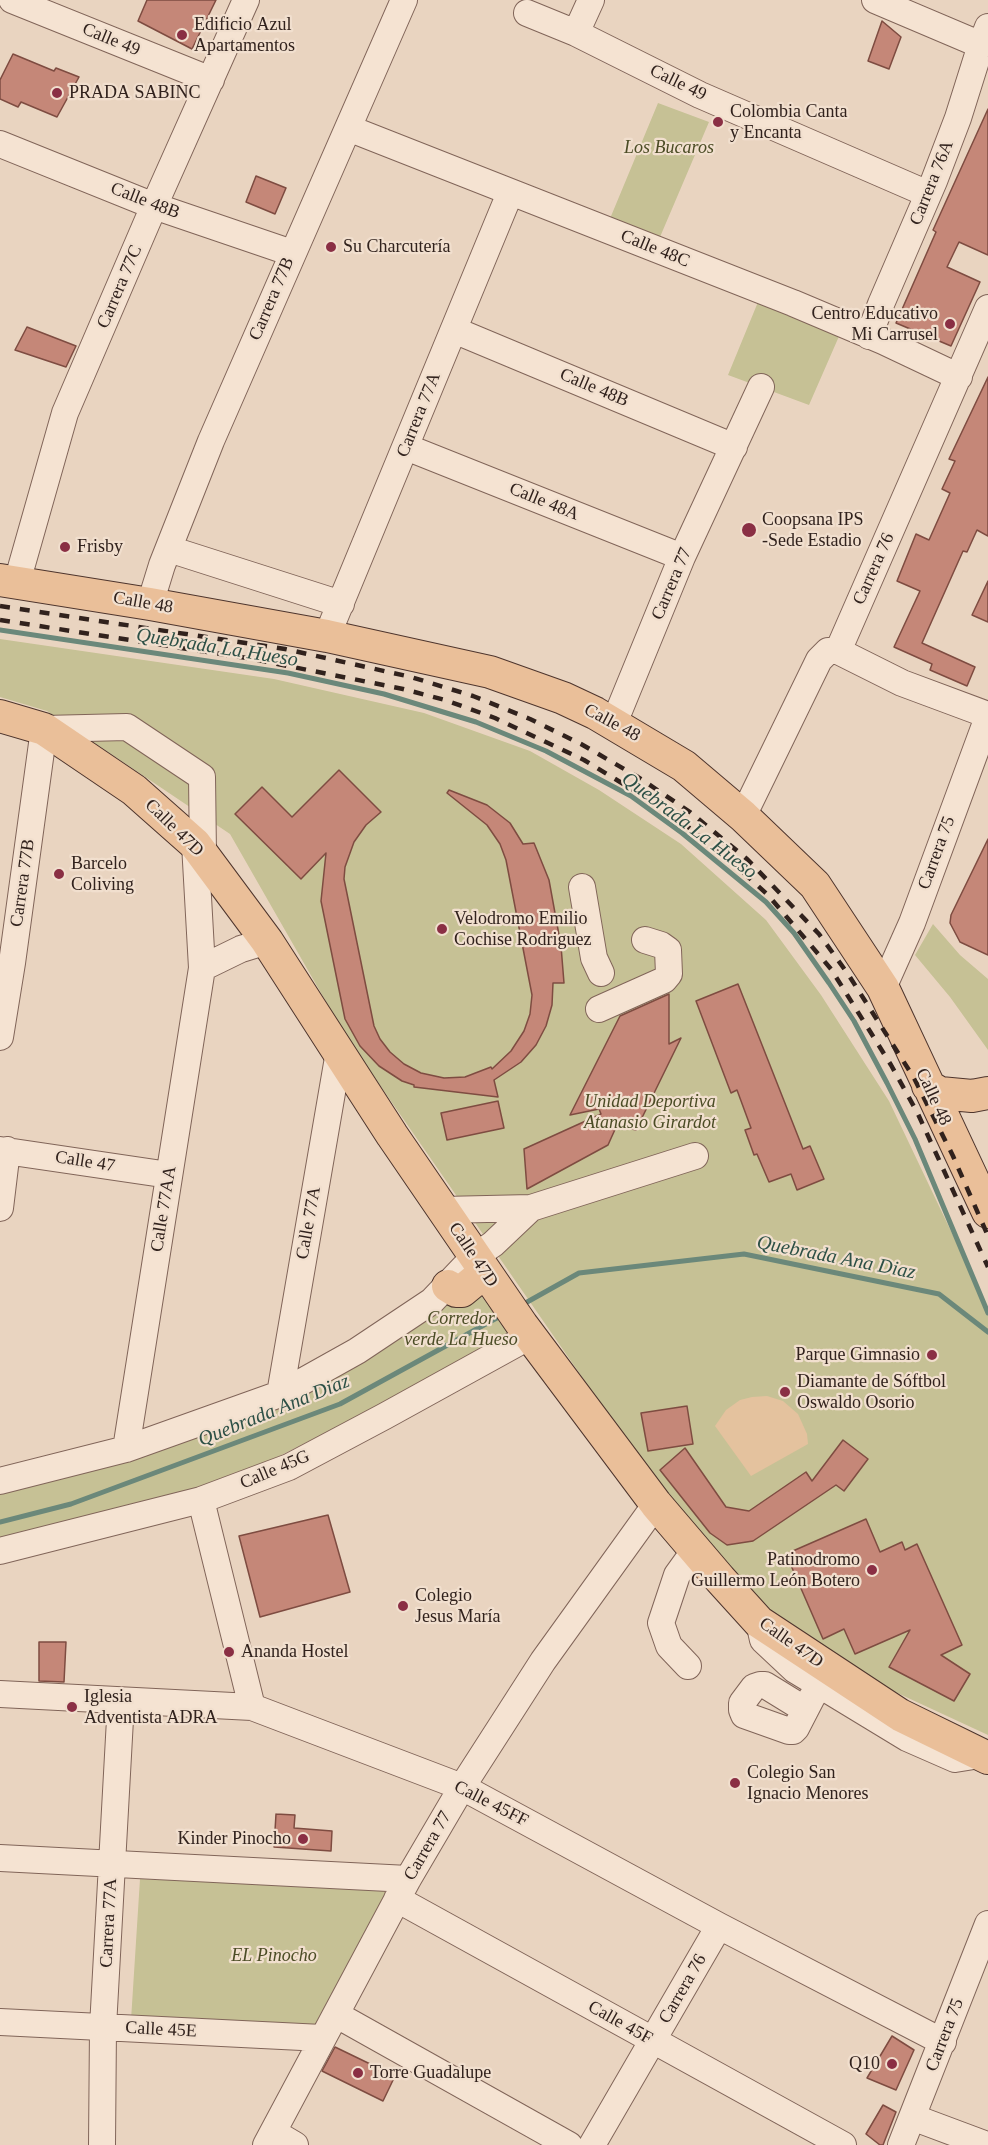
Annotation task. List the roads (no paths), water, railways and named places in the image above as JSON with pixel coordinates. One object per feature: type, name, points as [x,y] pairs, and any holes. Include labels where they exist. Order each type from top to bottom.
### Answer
[{"type":"main road","name":"Calle 48","points":[[8,581],[327,636],[490,672],[563,698],[614,723],[684,766],[743,816],[815,885],[883,988],[988,1212]]},
{"type":"main road","name":"Calle 47D","points":[[0,716],[44,729],[134,790],[199,849],[267,941],[482,1269],[526,1331],[656,1503],[759,1622],[827,1679],[984,1756]]},
{"type":"main road","points":[[928,1086],[940,1094],[972,1096],[988,1093]]},
{"type":"main road","points":[[448,1286],[456,1291],[462,1291],[482,1269]]},
{"type":"street","name":"Calle 49","points":[[12,0],[211,80]]},
{"type":"street","name":"Carrera 77C","points":[[8,581],[65,413],[246,0]]},
{"type":"street","name":"Carrera 77B","points":[[150,604],[211,441],[404,0]]},
{"type":"street","points":[[576,33],[591,0]]},
{"type":"street","points":[[875,0],[984,36]]},
{"type":"street","name":"Calle 49","points":[[527,13],[576,33],[700,95],[928,194]]},
{"type":"street","name":"Carrera 76A","points":[[870,336],[958,118],[984,36]]},
{"type":"street","name":"Calle 48C","points":[[348,128],[793,303],[959,377]]},
{"type":"street","name":"Calle 48B","points":[[0,144],[154,206],[292,253]]},
{"type":"street","name":"Carrera 77A","points":[[327,636],[510,193]]},
{"type":"street","name":"Carrera 76","points":[[838,651],[988,308]]},
{"type":"street","name":"Calle 48B","points":[[454,330],[734,447]]},
{"type":"street","name":"Carrera 77","points":[[614,723],[682,556],[761,387]]},
{"type":"street","name":"Calle 48A","points":[[406,447],[682,556]]},
{"type":"street","points":[[169,549],[341,604]]},
{"type":"street","points":[[743,816],[819,660],[828,651],[838,651],[902,683],[988,716]]},
{"type":"street","name":"Carrera 75","points":[[883,988],[980,763],[988,716]]},
{"type":"street","name":"Calle 77AA","points":[[44,729],[127,727],[202,777],[199,849],[202,968],[126,1449]]},
{"type":"street","name":"Carrera 77B","points":[[0,1037],[44,729]]},
{"type":"street","points":[[582,887],[594,958],[601,972]]},
{"type":"street","points":[[599,1009],[664,980],[669,974],[668,951],[661,945],[645,940]]},
{"type":"street","points":[[202,968],[241,949],[267,941]]},
{"type":"street","name":"Calle 77A","points":[[280,1394],[339,1052]]},
{"type":"street","points":[[0,1208],[4,1150]]},
{"type":"street","name":"Calle 47","points":[[4,1150],[169,1175]]},
{"type":"street","points":[[443,1210],[531,1208],[695,1156]]},
{"type":"street","points":[[482,1269],[493,1244],[531,1208]]},
{"type":"street","points":[[0,1481],[126,1449],[280,1394],[357,1351],[432,1301],[448,1286]]},
{"type":"street","name":"Calle 45G","points":[[0,1551],[201,1500],[289,1467],[386,1416],[526,1331]]},
{"type":"street","points":[[201,1500],[252,1707]]},
{"type":"street","name":"Carrera 77","points":[[269,2139],[403,1889],[462,1787],[543,1661],[656,1503]]},
{"type":"street","points":[[688,1666],[669,1646],[661,1623],[677,1575],[695,1550]]},
{"type":"street","points":[[804,1709],[827,1679]]},
{"type":"street","name":"Calle 45FF","points":[[0,1694],[252,1707],[462,1787],[719,1926],[943,2042]]},
{"type":"street","name":"Carrera 77A","points":[[102,2145],[103,2027],[121,1701]]},
{"type":"street","name":"Calle 45F","points":[[0,1858],[113,1862],[403,1889],[652,2041],[843,2145]]},
{"type":"street","name":"Carrera 76","points":[[592,2145],[719,1926]]},
{"type":"street","name":"Carrera 75","points":[[901,2145],[987,1929]]},
{"type":"street","points":[[337,2015],[569,2145]]},
{"type":"street","name":"Calle 45E","points":[[0,2022],[322,2038]]},
{"type":"street","points":[[912,2117],[987,2145]]},
{"type":"street","points":[[269,2139],[295,2145]]},
{"type":"waterway","name":"Quebrada La Hueso","points":[[0,630],[288,673],[384,694],[476,722],[546,751],[631,796],[682,833],[766,902],[794,933],[829,983],[854,1021],[915,1139],[988,1313]]},
{"type":"waterway","name":"Quebrada Ana Diaz","points":[[520,1306],[579,1273],[744,1254],[939,1294],[988,1332]]},
{"type":"waterway","name":"Quebrada Ana Diaz","points":[[0,1522],[71,1504],[340,1404],[504,1314]]},
{"type":"railway","points":[[0,606],[285,649],[411,677],[473,696],[530,719],[581,744],[638,777],[690,812],[747,859],[819,934],[848,974],[914,1078],[953,1156],[988,1236]]},
{"type":"railway","points":[[0,620],[253,659],[403,689],[445,700],[495,718],[584,760],[671,813],[768,895],[831,969],[891,1065],[918,1114],[988,1267]]},
{"type":"place","name":"Edificio Azul Apartamentos","points":[[182,35]]},
{"type":"place","name":"PRADA SABINC","points":[[57,93]]},
{"type":"place","name":"Colombia Canta y Encanta","points":[[718,122]]},
{"type":"place","name":"Su Charcutería","points":[[331,247]]},
{"type":"place","name":"Centro Educativo Mi Carrusel","points":[[950,324]]},
{"type":"place","name":"Coopsana IPS -Sede Estadio","points":[[749,530]]},
{"type":"place","name":"Frisby","points":[[65,547]]},
{"type":"place","name":"Barcelo Coliving","points":[[59,874]]},
{"type":"place","name":"Velodromo Emilio Cochise Rodriguez","points":[[442,929]]},
{"type":"place","name":"Parque Gimnasio","points":[[932,1355]]},
{"type":"place","name":"Diamante de Sóftbol Oswaldo Osorio","points":[[785,1392]]},
{"type":"place","name":"Patinodromo Guillermo León Botero","points":[[872,1570]]},
{"type":"place","name":"Colegio Jesus María","points":[[403,1606]]},
{"type":"place","name":"Ananda Hostel","points":[[229,1652]]},
{"type":"place","name":"Iglesia Adventista ADRA","points":[[72,1707]]},
{"type":"place","name":"Colegio San Ignacio Menores","points":[[735,1783]]},
{"type":"place","name":"Kinder Pinocho","points":[[303,1839]]},
{"type":"place","name":"Q10","points":[[892,2064]]},
{"type":"place","name":"Torre Guadalupe","points":[[358,2073]]},
{"type":"park label","name":"Los Bucaros","points":[[669,148]]},
{"type":"park label","name":"Unidad Deportiva Atanasio Girardot","points":[[650,1112]]},
{"type":"park label","name":"Corredor verde La Hueso","points":[[461,1329]]},
{"type":"park label","name":"EL Pinocho","points":[[274,1956]]}]
